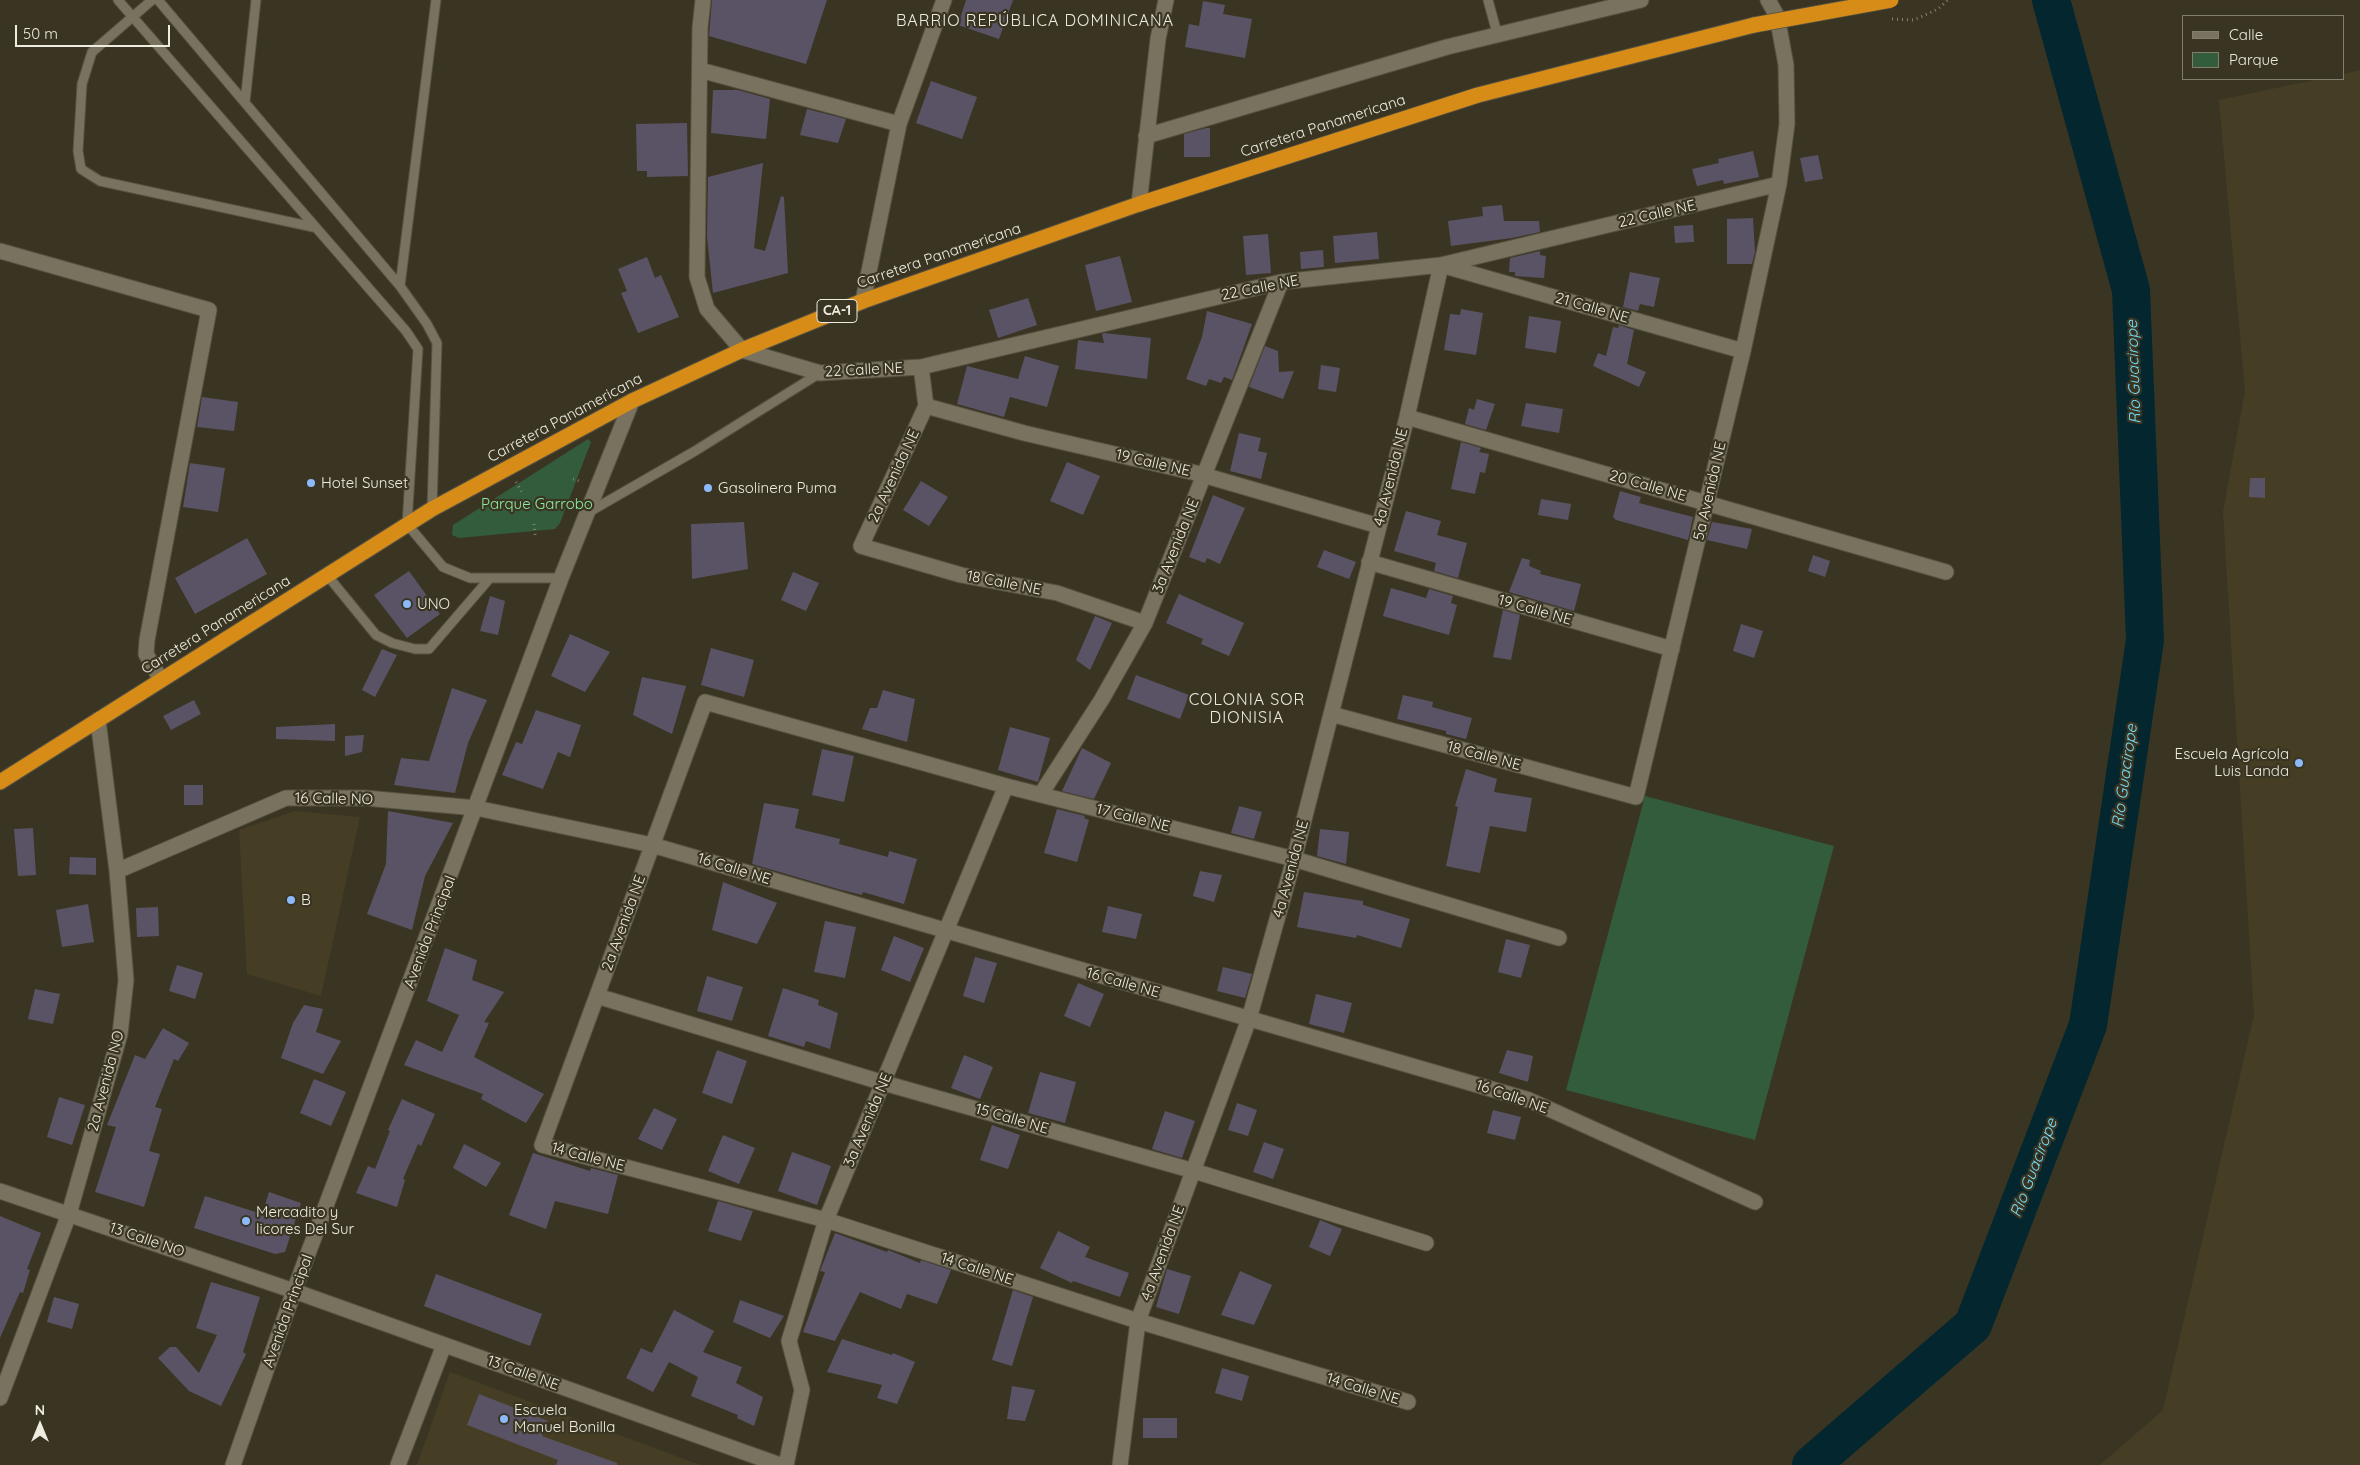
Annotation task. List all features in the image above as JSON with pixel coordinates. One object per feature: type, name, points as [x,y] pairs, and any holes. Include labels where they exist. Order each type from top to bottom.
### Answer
[{"type":"highway","name":"Carretera Panamericana","points":[[0,782],[432,508],[632,401],[742,350],[862,301],[1138,204],[1478,95],[1754,25],[1891,0]]},
{"type":"street","points":[[703,0],[700,28],[697,277],[707,309],[742,350]]},
{"type":"street","points":[[862,301],[899,124],[944,0]]},
{"type":"street","points":[[1138,204],[1158,39],[1166,0]]},
{"type":"street","points":[[1146,136],[1497,33],[1641,0]]},
{"type":"street","name":"5a Avenida NE","points":[[1636,797],[1743,351],[1779,184],[1786,124],[1786,65],[1777,16],[1768,0]]},
{"type":"street","points":[[700,70],[899,124]]},
{"type":"street","name":"22 Calle NE","points":[[742,350],[820,373],[921,367],[1281,282],[1441,266],[1779,184]]},
{"type":"street","points":[[0,251],[209,310],[147,640],[146,654],[161,680]]},
{"type":"street","name":"21 Calle NE","points":[[1441,266],[1743,351]]},
{"type":"street","name":"4a Avenida NE","points":[[1120,1465],[1138,1321],[1249,1019],[1294,859],[1407,417],[1441,266]]},
{"type":"street","name":"3a Avenida NE","points":[[1040,794],[1102,699],[1144,623],[1205,476],[1281,282]]},
{"type":"street","points":[[921,367],[926,406]]},
{"type":"street","name":"Avenida Principal","points":[[233,1465],[294,1291],[561,578],[632,401]]},
{"type":"street","name":"19 Calle NE","points":[[926,406],[1024,433],[1205,476],[1379,526]]},
{"type":"street","name":"2a Avenida NE","points":[[861,546],[926,406]]},
{"type":"street","name":"20 Calle NE","points":[[1407,417],[1946,572]]},
{"type":"street","name":"18 Calle NE","points":[[861,546],[960,574],[1057,593],[1144,623]]},
{"type":"street","name":"19 Calle NE","points":[[1369,562],[1672,649]]},
{"type":"street","name":"2a Avenida NE","points":[[542,1145],[705,702]]},
{"type":"street","name":"17 Calle NE","points":[[705,702],[1006,786],[1294,859],[1559,938]]},
{"type":"street","name":"18 Calle NE","points":[[1331,714],[1636,797]]},
{"type":"street","name":"2a Avenida NO","points":[[0,1398],[69,1214],[120,1034],[126,980],[117,871],[98,720]]},
{"type":"street","name":"3a Avenida NE","points":[[786,1465],[802,1390],[789,1341],[826,1220],[1006,786]]},
{"type":"street","name":"16 Calle NO","points":[[117,871],[286,798],[365,798],[476,808]]},
{"type":"street","name":"16 Calle NE","points":[[476,808],[652,845],[944,932],[1529,1100],[1755,1202]]},
{"type":"street","name":"15 Calle NE","points":[[597,996],[884,1083],[1194,1170],[1426,1243]]},
{"type":"street","name":"14 Calle NE","points":[[542,1145],[826,1220],[1138,1321],[1408,1402]]},
{"type":"street","name":"13 Calle NO","points":[[0,1191],[294,1291]]},
{"type":"street","name":"13 Calle NE","points":[[294,1291],[780,1465]]},
{"type":"street","points":[[398,1465],[444,1345]]},
{"type":"lane","points":[[118,0],[313,227],[406,331],[418,349],[407,524],[443,567],[470,578],[561,578]]},
{"type":"lane","points":[[152,0],[92,52],[82,84],[78,151],[81,169],[100,181],[313,227]]},
{"type":"lane","points":[[158,0],[400,286],[427,324],[437,343],[432,508]]},
{"type":"lane","points":[[245,102],[256,0]]},
{"type":"lane","points":[[400,286],[436,0]]},
{"type":"lane","points":[[1488,0],[1497,33]]},
{"type":"lane","points":[[588,512],[695,452],[820,373]]},
{"type":"lane","points":[[327,575],[376,635],[392,643],[415,649],[429,649],[490,578]]},
{"type":"path","points":[[574,479],[579,481]]},
{"type":"path","points":[[515,482],[523,494]]},
{"type":"path","points":[[534,524],[535,535]]},
{"type":"shaded area","name":"Escuela Agrícola Luis Landa","points":[[2360,70],[2360,1465],[2100,1465],[2163,1410],[2254,1015],[2223,512],[2245,391],[2219,100],[2314,80],[2345,80],[2345,74]]},
{"type":"shaded area","points":[[295,811],[360,817],[321,996],[247,974],[239,830]]},
{"type":"shaded area","name":"Escuela Manuel Bonilla","points":[[450,1372],[700,1465],[417,1465]]},
{"type":"green space","name":"Parque Garrobo","points":[[588,439],[591,442],[560,523],[555,529],[459,538],[452,535],[453,525]]},
{"type":"green space","points":[[1645,796],[1834,846],[1755,1140],[1566,1090]]},
{"type":"building","points":[[712,0],[827,0],[806,64],[709,36]]},
{"type":"building","points":[[966,0],[1013,0],[999,39],[958,25]]},
{"type":"building","points":[[1203,1],[1225,5],[1223,14],[1252,19],[1245,58],[1185,47],[1189,24],[1199,26]]},
{"type":"building","points":[[931,81],[977,97],[962,139],[916,123]]},
{"type":"building","points":[[713,90],[738,90],[770,99],[766,139],[711,133]]},
{"type":"building","points":[[807,109],[846,119],[838,143],[800,135]]},
{"type":"building","points":[[687,123],[688,176],[647,177],[647,171],[637,171],[636,124]]},
{"type":"building","points":[[1210,128],[1210,157],[1184,157],[1184,134]]},
{"type":"building","points":[[1753,151],[1759,177],[1724,184],[1723,180],[1697,186],[1692,169],[1719,163],[1718,159]]},
{"type":"building","points":[[1818,155],[1823,179],[1805,182],[1800,158]]},
{"type":"building","points":[[763,163],[754,248],[765,251],[781,196],[784,197],[788,273],[713,293],[707,237],[708,177]]},
{"type":"building","points":[[1502,205],[1504,221],[1539,221],[1540,232],[1512,238],[1451,246],[1448,221],[1483,216],[1482,207]]},
{"type":"building","points":[[1753,218],[1755,252],[1752,264],[1727,264],[1727,219]]},
{"type":"building","points":[[1693,225],[1694,242],[1675,243],[1674,226]]},
{"type":"building","points":[[1377,232],[1379,259],[1335,263],[1333,236]]},
{"type":"building","points":[[1268,234],[1271,273],[1246,275],[1243,236]]},
{"type":"building","points":[[1323,250],[1324,267],[1301,269],[1300,252]]},
{"type":"building","points":[[1540,251],[1540,255],[1546,256],[1544,278],[1515,276],[1515,272],[1509,272],[1510,258]]},
{"type":"building","points":[[1120,256],[1132,302],[1096,311],[1085,265]]},
{"type":"building","points":[[647,257],[655,278],[661,275],[679,317],[638,333],[621,293],[627,291],[618,269]]},
{"type":"building","points":[[1630,272],[1660,278],[1654,307],[1640,304],[1638,311],[1623,307]]},
{"type":"building","points":[[1028,298],[1037,325],[998,338],[989,310]]},
{"type":"building","points":[[1461,309],[1483,313],[1476,355],[1444,350],[1450,314],[1460,315]]},
{"type":"building","points":[[1207,311],[1252,324],[1232,380],[1224,377],[1221,383],[1209,379],[1206,386],[1186,379],[1202,337]]},
{"type":"building","points":[[1529,316],[1561,321],[1556,353],[1525,348]]},
{"type":"building","points":[[1619,325],[1634,330],[1627,364],[1646,372],[1639,387],[1593,366],[1598,353],[1606,356],[1613,327],[1618,328]]},
{"type":"building","points":[[1102,334],[1151,338],[1147,379],[1075,369],[1078,340],[1104,343]]},
{"type":"building","points":[[1265,346],[1278,351],[1279,372],[1294,371],[1283,399],[1249,387]]},
{"type":"building","points":[[1025,356],[1059,366],[1047,407],[1010,397],[1004,417],[957,404],[967,366],[1018,379]]},
{"type":"building","points":[[1321,365],[1340,368],[1336,392],[1318,389]]},
{"type":"building","points":[[202,397],[238,402],[234,431],[197,427]]},
{"type":"building","points":[[1477,399],[1495,404],[1486,430],[1465,424],[1469,408],[1474,410]]},
{"type":"building","points":[[1526,403],[1563,409],[1559,433],[1521,426]]},
{"type":"building","points":[[1239,433],[1261,438],[1258,451],[1267,453],[1261,479],[1230,471]]},
{"type":"building","points":[[1461,442],[1481,448],[1479,452],[1489,454],[1485,473],[1480,472],[1475,494],[1451,489]]},
{"type":"building","points":[[1067,462],[1100,476],[1083,515],[1050,501]]},
{"type":"building","points":[[190,463],[225,468],[218,512],[183,507]]},
{"type":"building","points":[[2250,478],[2265,478],[2265,498],[2249,497]]},
{"type":"building","points":[[921,481],[948,497],[929,526],[903,510]]},
{"type":"building","points":[[1620,491],[1641,497],[1639,503],[1693,517],[1688,540],[1616,520],[1613,517]]},
{"type":"building","points":[[1213,495],[1245,508],[1220,564],[1207,558],[1205,563],[1189,557]]},
{"type":"building","points":[[1541,499],[1571,504],[1568,520],[1538,515]]},
{"type":"building","points":[[1406,511],[1441,521],[1437,535],[1467,543],[1458,578],[1434,571],[1436,563],[1394,551]]},
{"type":"building","points":[[744,522],[748,569],[692,579],[691,524]]},
{"type":"building","points":[[1712,522],[1752,529],[1747,549],[1707,540]]},
{"type":"building","points":[[247,538],[267,574],[195,614],[175,578]]},
{"type":"building","points":[[1324,550],[1356,562],[1349,579],[1317,567]]},
{"type":"building","points":[[1813,555],[1830,561],[1825,577],[1808,571]]},
{"type":"building","points":[[1522,558],[1530,560],[1529,566],[1541,571],[1540,574],[1581,584],[1574,611],[1509,592]]},
{"type":"building","name":"UNO","points":[[409,571],[440,614],[407,638],[374,595]]},
{"type":"building","points":[[793,572],[819,583],[806,611],[781,600]]},
{"type":"building","points":[[1391,588],[1426,598],[1429,589],[1453,596],[1451,603],[1457,605],[1449,635],[1383,616]]},
{"type":"building","points":[[1179,594],[1244,623],[1229,656],[1201,644],[1203,639],[1166,623]]},
{"type":"building","points":[[490,596],[505,601],[498,635],[480,631]]},
{"type":"building","points":[[1503,610],[1520,615],[1511,660],[1493,657]]},
{"type":"building","points":[[1095,616],[1112,623],[1090,670],[1076,660]]},
{"type":"building","points":[[1741,624],[1763,631],[1754,658],[1733,651]]},
{"type":"building","points":[[570,634],[610,652],[585,692],[551,676]]},
{"type":"building","points":[[711,648],[754,660],[744,697],[701,685]]},
{"type":"building","points":[[382,649],[397,655],[375,697],[362,690]]},
{"type":"building","points":[[1136,675],[1189,695],[1180,719],[1127,699]]},
{"type":"building","points":[[642,677],[686,686],[672,734],[633,715]]},
{"type":"building","points":[[452,688],[487,700],[468,743],[455,793],[394,785],[401,758],[429,761]]},
{"type":"building","points":[[883,690],[915,699],[907,742],[862,729],[870,708],[877,708]]},
{"type":"building","points":[[1403,695],[1433,702],[1432,707],[1472,718],[1466,739],[1446,734],[1446,731],[1397,719]]},
{"type":"building","points":[[194,700],[201,714],[171,730],[163,716]]},
{"type":"building","points":[[536,710],[581,725],[570,757],[558,752],[543,789],[502,775],[516,742],[522,744]]},
{"type":"building","points":[[335,724],[335,741],[276,739],[276,727]]},
{"type":"building","points":[[1010,727],[1050,738],[1038,782],[998,770]]},
{"type":"building","points":[[364,735],[362,752],[345,756],[345,736]]},
{"type":"building","points":[[1082,748],[1111,763],[1094,799],[1062,791]]},
{"type":"building","points":[[822,749],[854,756],[844,802],[812,795]]},
{"type":"building","points":[[1466,769],[1497,779],[1494,792],[1532,798],[1526,832],[1490,826],[1480,873],[1446,866],[1458,807],[1455,806]]},
{"type":"building","points":[[184,785],[203,785],[203,805],[184,805]]},
{"type":"building","points":[[764,803],[799,809],[795,828],[840,839],[839,844],[888,857],[889,851],[917,859],[904,904],[863,892],[862,895],[838,889],[752,864]]},
{"type":"building","points":[[1239,806],[1262,812],[1254,839],[1231,833]]},
{"type":"building","points":[[1057,809],[1085,816],[1084,818],[1089,820],[1077,862],[1044,853]]},
{"type":"building","points":[[388,811],[453,823],[425,876],[412,930],[367,914],[386,864]]},
{"type":"building","points":[[33,828],[36,875],[18,876],[14,829]]},
{"type":"building","points":[[1320,829],[1349,832],[1346,864],[1317,856]]},
{"type":"building","points":[[70,857],[96,858],[96,875],[69,874]]},
{"type":"building","points":[[1200,871],[1222,875],[1214,902],[1193,896]]},
{"type":"building","points":[[723,882],[777,903],[757,944],[712,930]]},
{"type":"building","points":[[1304,892],[1363,901],[1363,905],[1410,919],[1401,948],[1357,935],[1356,938],[1297,927]]},
{"type":"building","points":[[88,904],[94,942],[62,947],[56,910]]},
{"type":"building","points":[[1108,906],[1142,914],[1136,939],[1102,932]]},
{"type":"building","points":[[158,907],[159,936],[137,937],[136,908]]},
{"type":"building","points":[[825,921],[856,927],[845,978],[814,972]]},
{"type":"building","points":[[894,936],[924,948],[910,982],[881,970]]},
{"type":"building","points":[[1506,939],[1530,945],[1521,978],[1498,972]]},
{"type":"building","points":[[445,948],[477,960],[472,980],[504,992],[484,1022],[489,1023],[474,1057],[544,1094],[526,1123],[481,1099],[483,1094],[404,1065],[416,1040],[442,1052],[459,1015],[427,1001]]},
{"type":"building","points":[[975,957],[997,963],[984,1003],[963,996]]},
{"type":"building","points":[[177,965],[203,973],[195,999],[169,991]]},
{"type":"building","points":[[1223,967],[1252,974],[1245,998],[1217,991]]},
{"type":"building","points":[[707,976],[743,987],[732,1021],[697,1011]]},
{"type":"building","points":[[1078,983],[1104,994],[1090,1027],[1064,1016]]},
{"type":"building","points":[[783,988],[819,1000],[818,1005],[838,1013],[830,1049],[806,1041],[804,1047],[768,1036]]},
{"type":"building","points":[[35,989],[60,994],[53,1024],[28,1019]]},
{"type":"building","points":[[1316,994],[1352,1003],[1344,1033],[1309,1024]]},
{"type":"building","points":[[304,1005],[323,1009],[316,1032],[341,1041],[323,1074],[281,1058],[293,1023]]},
{"type":"building","points":[[163,1028],[189,1043],[178,1061],[174,1059],[155,1107],[162,1109],[149,1151],[160,1154],[144,1207],[95,1192],[116,1127],[107,1125],[135,1055],[145,1059]]},
{"type":"building","points":[[717,1050],[747,1061],[732,1104],[702,1093]]},
{"type":"building","points":[[1507,1050],[1533,1056],[1528,1082],[1499,1073]]},
{"type":"building","points":[[964,1055],[993,1067],[980,1099],[951,1088]]},
{"type":"building","points":[[1040,1072],[1076,1082],[1065,1123],[1028,1113]]},
{"type":"building","points":[[314,1079],[346,1092],[331,1126],[300,1113]]},
{"type":"building","points":[[59,1097],[85,1105],[72,1145],[47,1137]]},
{"type":"building","points":[[402,1099],[435,1114],[421,1146],[418,1144],[403,1179],[405,1180],[397,1207],[356,1193],[368,1166],[375,1169],[390,1131],[388,1130]]},
{"type":"building","points":[[1237,1103],[1257,1110],[1248,1136],[1228,1130]]},
{"type":"building","points":[[654,1108],[677,1119],[662,1150],[638,1139]]},
{"type":"building","points":[[1493,1110],[1521,1117],[1515,1140],[1487,1133]]},
{"type":"building","points":[[1165,1111],[1195,1121],[1182,1158],[1152,1149]]},
{"type":"building","points":[[992,1125],[1020,1135],[1008,1169],[980,1160]]},
{"type":"building","points":[[723,1135],[755,1148],[739,1184],[708,1171]]},
{"type":"building","points":[[1264,1142],[1284,1149],[1273,1179],[1253,1172]]},
{"type":"building","points":[[464,1144],[501,1163],[486,1187],[453,1168]]},
{"type":"building","points":[[792,1152],[831,1166],[817,1205],[778,1191]]},
{"type":"building","points":[[533,1153],[590,1171],[591,1168],[618,1175],[608,1214],[555,1201],[546,1229],[509,1215]]},
{"type":"building","name":"Mercadito y licores Del Sur","points":[[269,1192],[301,1203],[285,1252],[275,1254],[194,1228],[205,1196],[262,1214]]},
{"type":"building","points":[[718,1201],[753,1211],[741,1241],[708,1231]]},
{"type":"building","points":[[0,1216],[41,1233],[27,1269],[30,1270],[23,1293],[20,1292],[0,1338]]},
{"type":"building","points":[[1320,1220],[1342,1229],[1330,1256],[1309,1247]]},
{"type":"building","points":[[1058,1231],[1090,1247],[1085,1257],[1129,1273],[1120,1297],[1073,1281],[1072,1283],[1040,1268]]},
{"type":"building","points":[[835,1233],[887,1252],[888,1250],[920,1263],[921,1260],[951,1270],[937,1304],[907,1294],[901,1309],[860,1292],[835,1341],[803,1332],[825,1272],[820,1271]]},
{"type":"building","points":[[1167,1269],[1191,1276],[1179,1314],[1156,1307]]},
{"type":"building","points":[[1240,1271],[1272,1285],[1254,1325],[1221,1315]]},
{"type":"building","points":[[436,1274],[542,1314],[530,1346],[424,1306]]},
{"type":"building","points":[[211,1282],[260,1297],[243,1352],[246,1354],[221,1406],[189,1391],[158,1358],[170,1347],[176,1347],[199,1373],[217,1335],[196,1328]]},
{"type":"building","points":[[1013,1290],[1033,1297],[1012,1366],[992,1360]]},
{"type":"building","points":[[54,1297],[79,1304],[72,1329],[47,1322]]},
{"type":"building","points":[[740,1300],[784,1316],[770,1338],[733,1322]]},
{"type":"building","points":[[674,1310],[714,1331],[703,1352],[742,1367],[736,1383],[763,1397],[754,1426],[737,1418],[738,1415],[691,1396],[698,1377],[669,1362],[653,1392],[626,1378],[641,1348],[652,1353]]},
{"type":"building","points":[[842,1339],[892,1355],[893,1353],[915,1362],[897,1404],[877,1398],[882,1385],[827,1372]]},
{"type":"building","points":[[1222,1368],[1249,1376],[1242,1401],[1215,1393]]},
{"type":"building","points":[[1012,1386],[1035,1390],[1025,1421],[1007,1419]]},
{"type":"building","points":[[479,1394],[548,1421],[542,1436],[617,1463],[617,1465],[556,1465],[558,1460],[467,1425]]},
{"type":"building","points":[[1143,1418],[1177,1418],[1177,1438],[1143,1438]]},
{"type":"waterway","name":"Río Guacirope","points":[[1811,1465],[1973,1325],[2088,1025],[2145,640],[2131,290],[2051,0]]},
{"type":"place","name":"Hotel Sunset","points":[[311,483]]},
{"type":"place","name":"Gasolinera Puma","points":[[708,488]]},
{"type":"place","name":"UNO","points":[[407,604]]},
{"type":"place","name":"Escuela Agrícola Luis Landa","points":[[2299,763]]},
{"type":"place","name":"B","points":[[291,900]]},
{"type":"place","name":"Mercadito y licores Del Sur","points":[[246,1221]]},
{"type":"place","name":"Escuela Manuel Bonilla","points":[[504,1419]]},
{"type":"district","name":"BARRIO REPÚBLICA DOMINICANA","points":[[1035,21]]},
{"type":"district","name":"COLONIA SOR DIONISIA","points":[[1247,709]]}]
